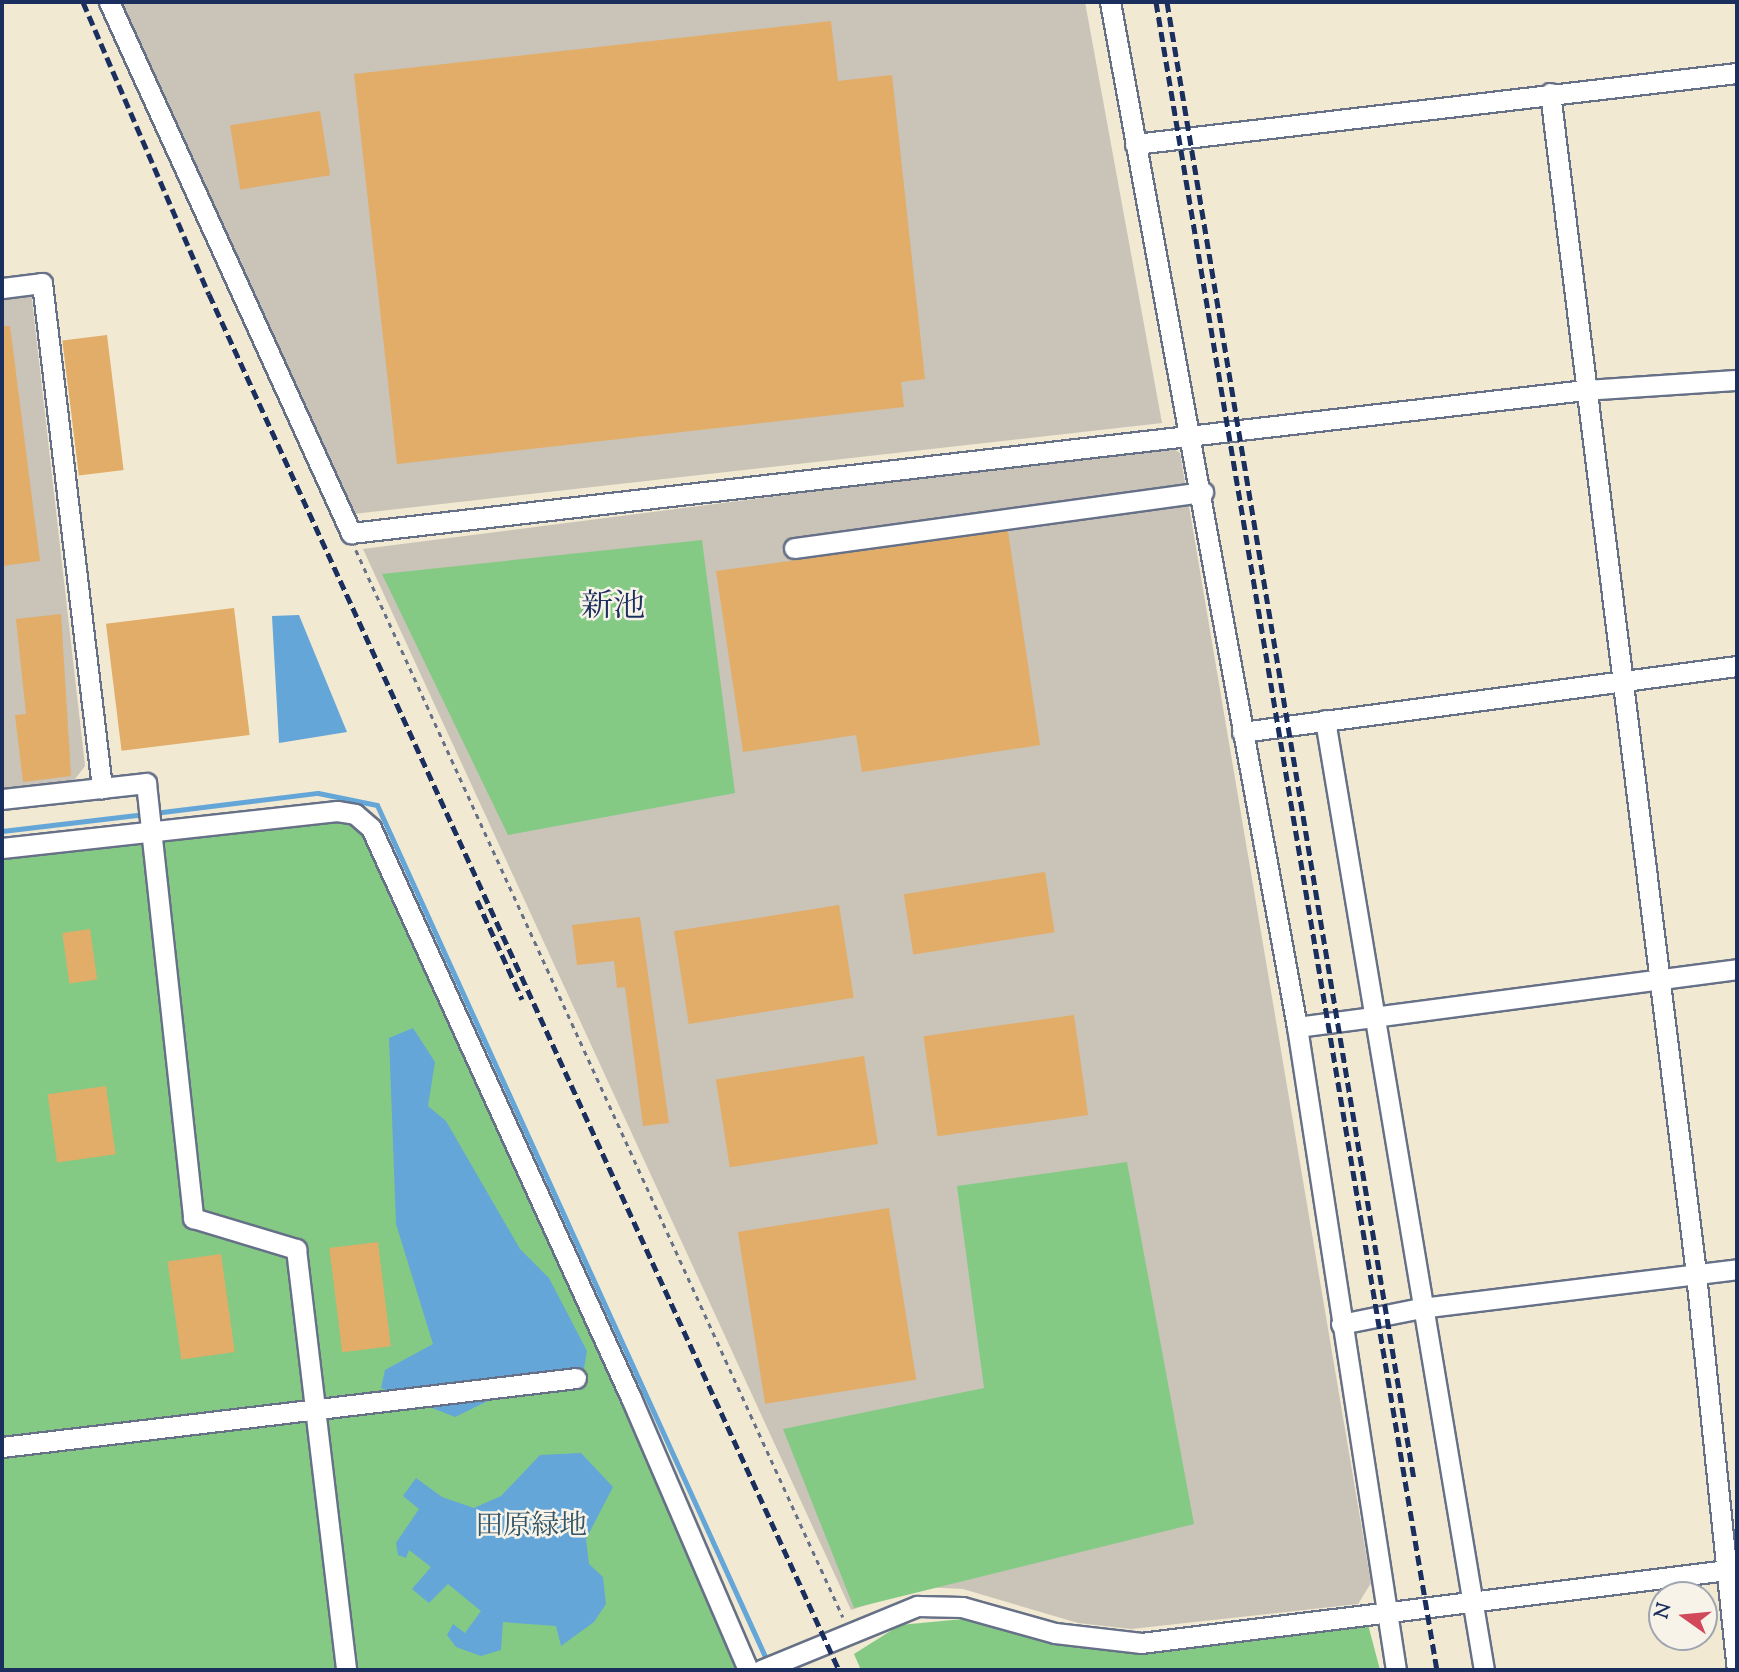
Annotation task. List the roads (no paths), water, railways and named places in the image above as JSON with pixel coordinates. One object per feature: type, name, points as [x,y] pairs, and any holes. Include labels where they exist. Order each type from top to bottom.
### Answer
[{"type":"street","points":[[109,2],[351,533],[1194,439],[1585,390],[1737,380]]},
{"type":"street","points":[[1110,2],[1135,144],[1194,439],[1242,732],[1297,1027],[1396,1670]]},
{"type":"street","points":[[1135,144],[1737,73]]},
{"type":"street","points":[[1550,93],[1656,979],[1696,1274],[1731,1569],[1737,1670]]},
{"type":"street","points":[[2,288],[42,284],[103,788]]},
{"type":"street","points":[[794,548],[1203,492]]},
{"type":"street","points":[[1242,732],[1737,666]]},
{"type":"street","points":[[1325,720],[1369,1014],[1483,1670]]},
{"type":"street","points":[[2,799],[146,783],[193,1218],[296,1249],[319,1408],[346,1670]]},
{"type":"street","points":[[2,848],[337,811],[355,814],[371,828],[637,1410],[748,1670]]},
{"type":"street","points":[[1297,1027],[1369,1014],[1737,969]]},
{"type":"street","points":[[1341,1324],[1421,1308],[1737,1269]]},
{"type":"street","points":[[2,1447],[576,1378]]},
{"type":"street","points":[[761,1670],[896,1612],[937,1605],[1055,1633],[1141,1643],[1385,1610],[1731,1569]]},
{"type":"water","points":[[299,615],[347,732],[279,743],[272,616]]},
{"type":"water","points":[[413,1028],[435,1062],[428,1106],[446,1121],[520,1249],[549,1278],[587,1351],[581,1386],[521,1385],[455,1417],[381,1388],[385,1370],[433,1344],[396,1224],[389,1038]]},
{"type":"water","points":[[581,1453],[613,1487],[586,1539],[589,1564],[603,1577],[606,1604],[594,1622],[561,1646],[556,1626],[503,1622],[501,1650],[481,1656],[456,1647],[447,1635],[453,1624],[465,1633],[481,1611],[448,1584],[429,1603],[412,1589],[431,1567],[409,1550],[406,1558],[398,1555],[396,1543],[419,1509],[403,1496],[416,1478],[442,1497],[474,1508],[501,1496],[540,1455]]},
{"type":"waterway","points":[[154,813],[318,793],[377,805],[768,1663]]},
{"type":"waterway","points":[[2,831],[145,814]]},
{"type":"railway","points":[[83,2],[209,294],[839,1670]]},
{"type":"railway","points":[[1156,2],[1437,1670]]},
{"type":"railway","points":[[1167,2],[1414,1479]]},
{"type":"railway","points":[[477,900],[522,999]]},
{"type":"district","name":"新池","points":[[613,608]]},
{"type":"park label","name":"田原緑地","points":[[531,1527]]}]
